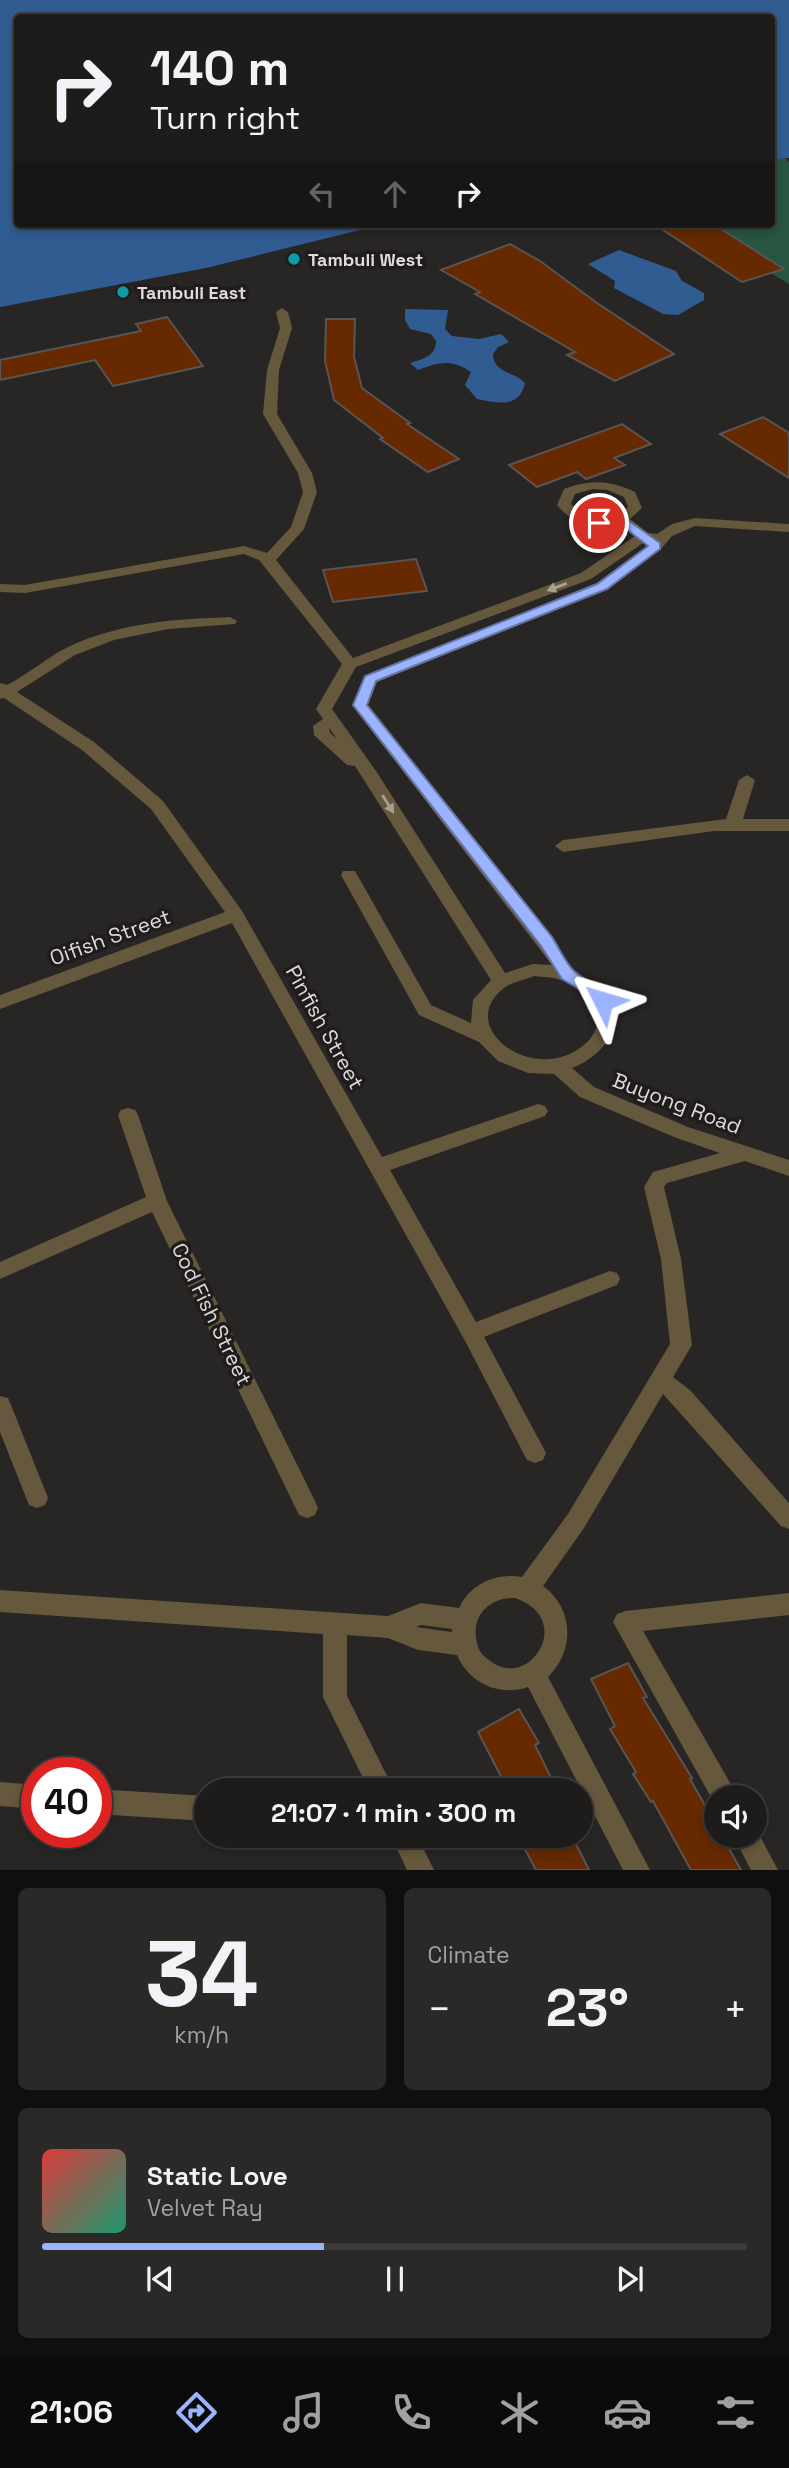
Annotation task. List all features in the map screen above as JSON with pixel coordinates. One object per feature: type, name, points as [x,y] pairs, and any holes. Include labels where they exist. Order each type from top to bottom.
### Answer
[{"type":"street","points":[[269,559],[297,529],[310,492],[305,473],[270,414],[273,370],[286,328],[282,312]]},
{"type":"street","points":[[587,484],[612,485],[630,495],[635,508],[622,519],[599,523],[576,517],[564,505],[569,492],[587,484]]},
{"type":"street","points":[[622,519],[643,537],[658,542]]},
{"type":"street","points":[[360,705],[370,679],[602,586],[680,526],[695,522],[789,528]]},
{"type":"street","points":[[328,714],[350,664],[586,576],[643,537]]},
{"type":"street","points":[[0,588],[25,589],[244,550],[259,552],[269,559],[277,573],[350,664]]},
{"type":"street","points":[[609,562],[624,571]]},
{"type":"street","points":[[586,576],[602,586]]},
{"type":"street","points":[[2,691],[72,652],[124,630],[186,622],[230,621]]},
{"type":"street","name":"Pinfish Street","points":[[2,691],[88,746],[157,805],[236,915],[535,1452]]},
{"type":"street","points":[[328,714],[360,705]]},
{"type":"street","points":[[360,705],[547,942],[568,975]]},
{"type":"street","points":[[328,714],[370,775],[500,980]]},
{"type":"street","points":[[733,824],[747,780]]},
{"type":"street","points":[[563,846],[695,827],[733,824],[789,825]]},
{"type":"street","points":[[349,875],[425,1010],[482,1036],[507,1058],[534,1066],[557,1066],[587,1054],[604,1035],[607,1024],[603,1001],[593,990],[568,975],[533,970],[500,980],[481,1000],[478,1025],[482,1036]]},
{"type":"street","name":"Oifish Street","points":[[0,1002],[236,915]]},
{"type":"street","name":"Buyong Road","points":[[557,1066],[587,1092],[681,1132],[789,1168]]},
{"type":"street","points":[[377,1167],[538,1111]]},
{"type":"street","name":"Cod Fish Street","points":[[128,1115],[157,1201],[307,1508]]},
{"type":"street","points":[[526,1591],[576,1521],[681,1345],[671,1259],[654,1187],[660,1177],[747,1153]]},
{"type":"street","points":[[0,1272],[157,1201]]},
{"type":"street","points":[[471,1333],[610,1279]]},
{"type":"street","points":[[662,1380],[682,1398],[789,1518]]},
{"type":"street","points":[[0,1405],[37,1498]]},
{"type":"street","points":[[500,1588],[526,1591],[550,1610],[556,1623],[558,1638],[554,1652],[547,1665],[534,1674],[521,1678],[492,1675],[470,1658],[464,1645],[464,1620],[468,1608],[488,1592],[500,1588]]},
{"type":"street","points":[[0,1601],[388,1627],[418,1639],[464,1645]]},
{"type":"street","points":[[717,1785],[625,1622],[789,1604]]},
{"type":"street","points":[[388,1627],[421,1614],[464,1620]]},
{"type":"street","points":[[335,1623],[335,1697],[376,1778]]},
{"type":"street","points":[[534,1674],[638,1870]]},
{"type":"street","points":[[0,1794],[21,1796]]},
{"type":"street","points":[[112,1802],[194,1808]]},
{"type":"street","points":[[410,1848],[421,1870]]},
{"type":"street","points":[[753,1848],[765,1870]]},
{"type":"green space","points":[[775,150],[789,162],[789,284],[697,228],[775,228]]},
{"type":"water","points":[[0,0],[789,0],[789,158],[778,159],[775,156],[775,14],[14,14],[14,228],[368,228],[206,268],[0,307]]},
{"type":"water","points":[[619,250],[676,271],[682,281],[704,293],[704,300],[678,315],[663,314],[614,288],[615,281],[588,264]]},
{"type":"water","points":[[405,309],[448,310],[445,329],[452,336],[479,339],[501,334],[509,342],[498,347],[493,354],[494,360],[501,369],[525,383],[518,397],[507,402],[477,399],[465,385],[471,372],[457,365],[439,364],[418,370],[410,363],[431,353],[436,341],[431,334],[410,329],[405,320]]},
{"type":"building","points":[[660,228],[719,228],[784,269],[742,282]]},
{"type":"building","points":[[510,244],[540,261],[674,354],[615,381],[567,355],[575,352],[475,294],[480,292],[441,270]]},
{"type":"building","points":[[167,317],[203,366],[113,386],[95,360],[0,380],[0,360],[141,331],[136,324]]},
{"type":"building","points":[[326,319],[355,319],[354,357],[362,388],[410,423],[407,424],[459,459],[428,472],[380,439],[383,438],[334,400],[325,361]]},
{"type":"building","points":[[763,417],[789,433],[789,478],[720,434]]},
{"type":"building","points":[[622,424],[651,444],[614,458],[625,465],[586,479],[577,472],[537,487],[509,465]]},
{"type":"building","points":[[416,559],[427,591],[333,602],[323,570]]},
{"type":"building","points":[[628,1663],[647,1697],[643,1698],[692,1778],[690,1779],[704,1804],[704,1848],[729,1848],[741,1870],[691,1870],[653,1801],[651,1802],[633,1774],[636,1772],[610,1729],[615,1726],[591,1679]]},
{"type":"building","points":[[519,1709],[539,1743],[535,1745],[551,1778],[502,1778],[478,1732]]},
{"type":"building","points":[[524,1848],[578,1848],[589,1870],[536,1870]]},
{"type":"place","name":"Tambuli West","points":[[294,259]]},
{"type":"place","name":"Tambuli East","points":[[123,292]]},
{"type":"route","points":[[599,523],[622,519],[656,546],[602,586],[370,679],[360,705],[547,942],[568,975],[584,983],[603,1001]]}]
